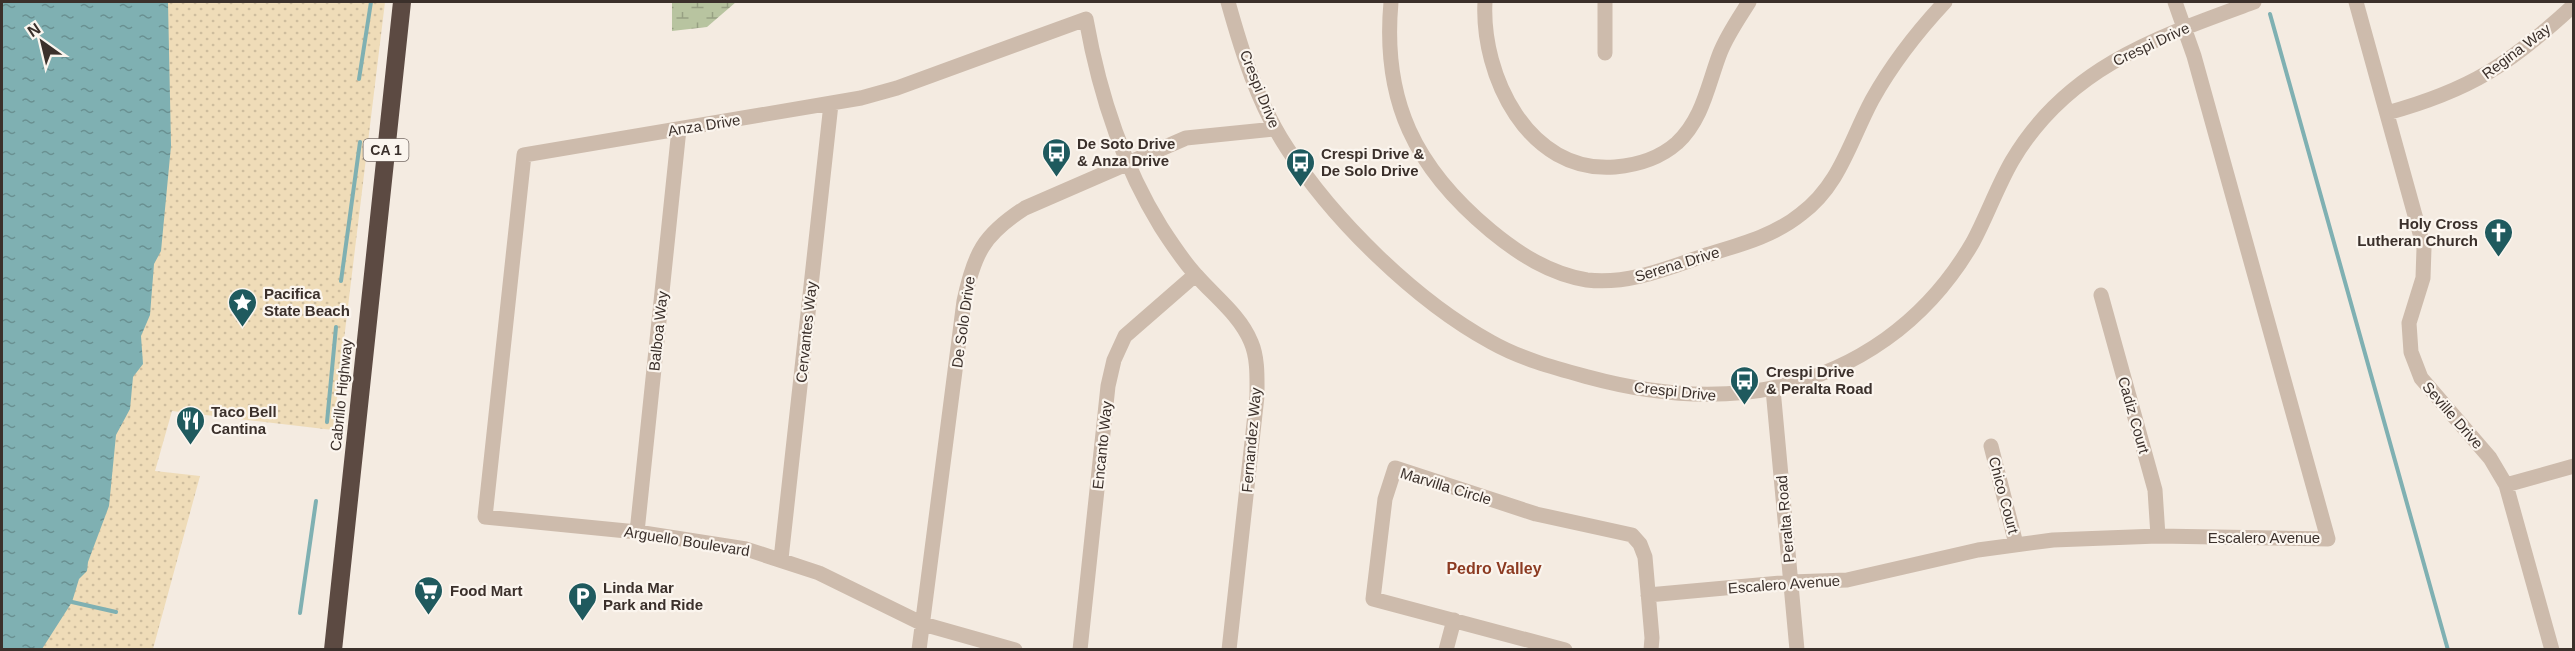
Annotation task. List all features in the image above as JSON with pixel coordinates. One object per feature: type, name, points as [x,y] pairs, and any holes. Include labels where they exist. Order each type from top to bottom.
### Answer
[{"type":"highway","name":"Cabrillo Highway","points":[[333,650],[402,2]]},
{"type":"street","name":"Crespi Drive","points":[[1228,2],[1255,87],[1275,129],[1303,172],[1356,234],[1419,291],[1491,342],[1567,372],[1646,390],[1723,396],[1773,390],[1802,382],[1842,365],[1886,338],[1927,303],[1959,264],[2013,159],[2053,108],[2102,67],[2127,52],[2254,2]]},
{"type":"street","name":"Serena Drive","points":[[1391,2],[1388,45],[1399,106],[1414,144],[1436,178],[1462,207],[1528,259],[1568,276],[1608,281],[1649,274],[1755,239],[1802,214],[1829,187],[1889,72],[1906,46],[1945,2]]},
{"type":"street","points":[[1485,2],[1485,30],[1492,68],[1519,118],[1545,146],[1560,156],[1576,163],[1602,167],[1628,166],[1646,161],[1677,142],[1690,128],[1699,113],[1721,50],[1749,2]]},
{"type":"street","points":[[1605,2],[1605,53]]},
{"type":"street","name":"Escalero Avenue","points":[[1648,595],[1791,582],[1847,580],[2016,544],[2088,538],[2158,536],[2328,539],[2185,28],[2175,2]]},
{"type":"street","name":"Seville Drive","points":[[2356,2],[2424,248],[2423,278],[2409,323],[2408,339],[2413,359],[2430,390],[2490,458],[2506,485],[2552,650]]},
{"type":"street","name":"Regina Way","points":[[2387,113],[2450,94],[2494,70],[2574,5]]},
{"type":"street","name":"Anza Drive","points":[[485,517],[524,155],[831,104],[897,88],[1086,19],[1112,126],[1128,162]]},
{"type":"street","name":"Cervantes Way","points":[[781,559],[831,104]]},
{"type":"street","name":"Balboa Way","points":[[637,532],[679,129]]},
{"type":"street","name":"De Solo Drive","points":[[919,650],[971,267],[984,242],[1006,220],[1025,208],[1186,138],[1275,129]]},
{"type":"street","name":"Fernandez Way","points":[[1128,162],[1161,227],[1195,275],[1239,321],[1251,342],[1256,366],[1257,396],[1229,650]]},
{"type":"street","name":"Encanto Way","points":[[1080,650],[1108,386],[1114,360],[1125,336],[1195,275]]},
{"type":"street","name":"Cadiz Court","points":[[2101,295],[2155,490],[2158,536]]},
{"type":"street","name":"Peralta Road","points":[[1773,390],[1797,650]]},
{"type":"street","name":"Chico Court","points":[[1991,446],[2016,544]]},
{"type":"street","points":[[2506,485],[2574,466]]},
{"type":"street","name":"Marvilla Circle","points":[[1565,650],[1374,599],[1385,499],[1395,468],[1536,514],[1632,535],[1640,544],[1645,557],[1651,650]]},
{"type":"street","name":"Arguello Boulevard","points":[[485,517],[637,532],[711,543],[781,559],[854,588],[923,624],[1015,650]]},
{"type":"street","points":[[1446,650],[1454,620]]},
{"type":"green space","points":[[672,2],[736,2],[707,27],[672,31]]},
{"type":"sand","name":"Pacifica State Beach","points":[[166,2],[385,2],[333,430],[172,411],[155,471],[200,476],[153,649],[36,650]]},
{"type":"water","points":[[2,2],[168,2],[171,146],[161,251],[154,264],[150,315],[141,336],[143,364],[133,377],[130,409],[116,435],[109,506],[88,562],[87,571],[79,579],[72,602],[42,649],[2,649]]},
{"type":"waterway","points":[[359,79],[371,2]]},
{"type":"waterway","points":[[2270,14],[2448,650]]},
{"type":"waterway","points":[[341,281],[360,142]]},
{"type":"waterway","points":[[327,422],[336,327]]},
{"type":"waterway","points":[[300,613],[316,501]]},
{"type":"waterway","points":[[72,602],[116,612]]},
{"type":"place","name":"De Soto Drive & Anza Drive","points":[[1056,178]]},
{"type":"place","name":"Crespi Drive & De Solo Drive","points":[[1300,188]]},
{"type":"place","name":"Holy Cross Lutheran Church","points":[[2499,258]]},
{"type":"place","name":"Pacifica State Beach","points":[[243,328]]},
{"type":"place","name":"Crespi Drive & Peralta Road","points":[[1745,406]]},
{"type":"place","name":"Taco Bell Cantina","points":[[190,446]]},
{"type":"place","name":"Food Mart","points":[[429,616]]},
{"type":"place","name":"Linda Mar Park and Ride","points":[[582,622]]},
{"type":"district","name":"Pedro Valley","points":[[1494,568]]}]
